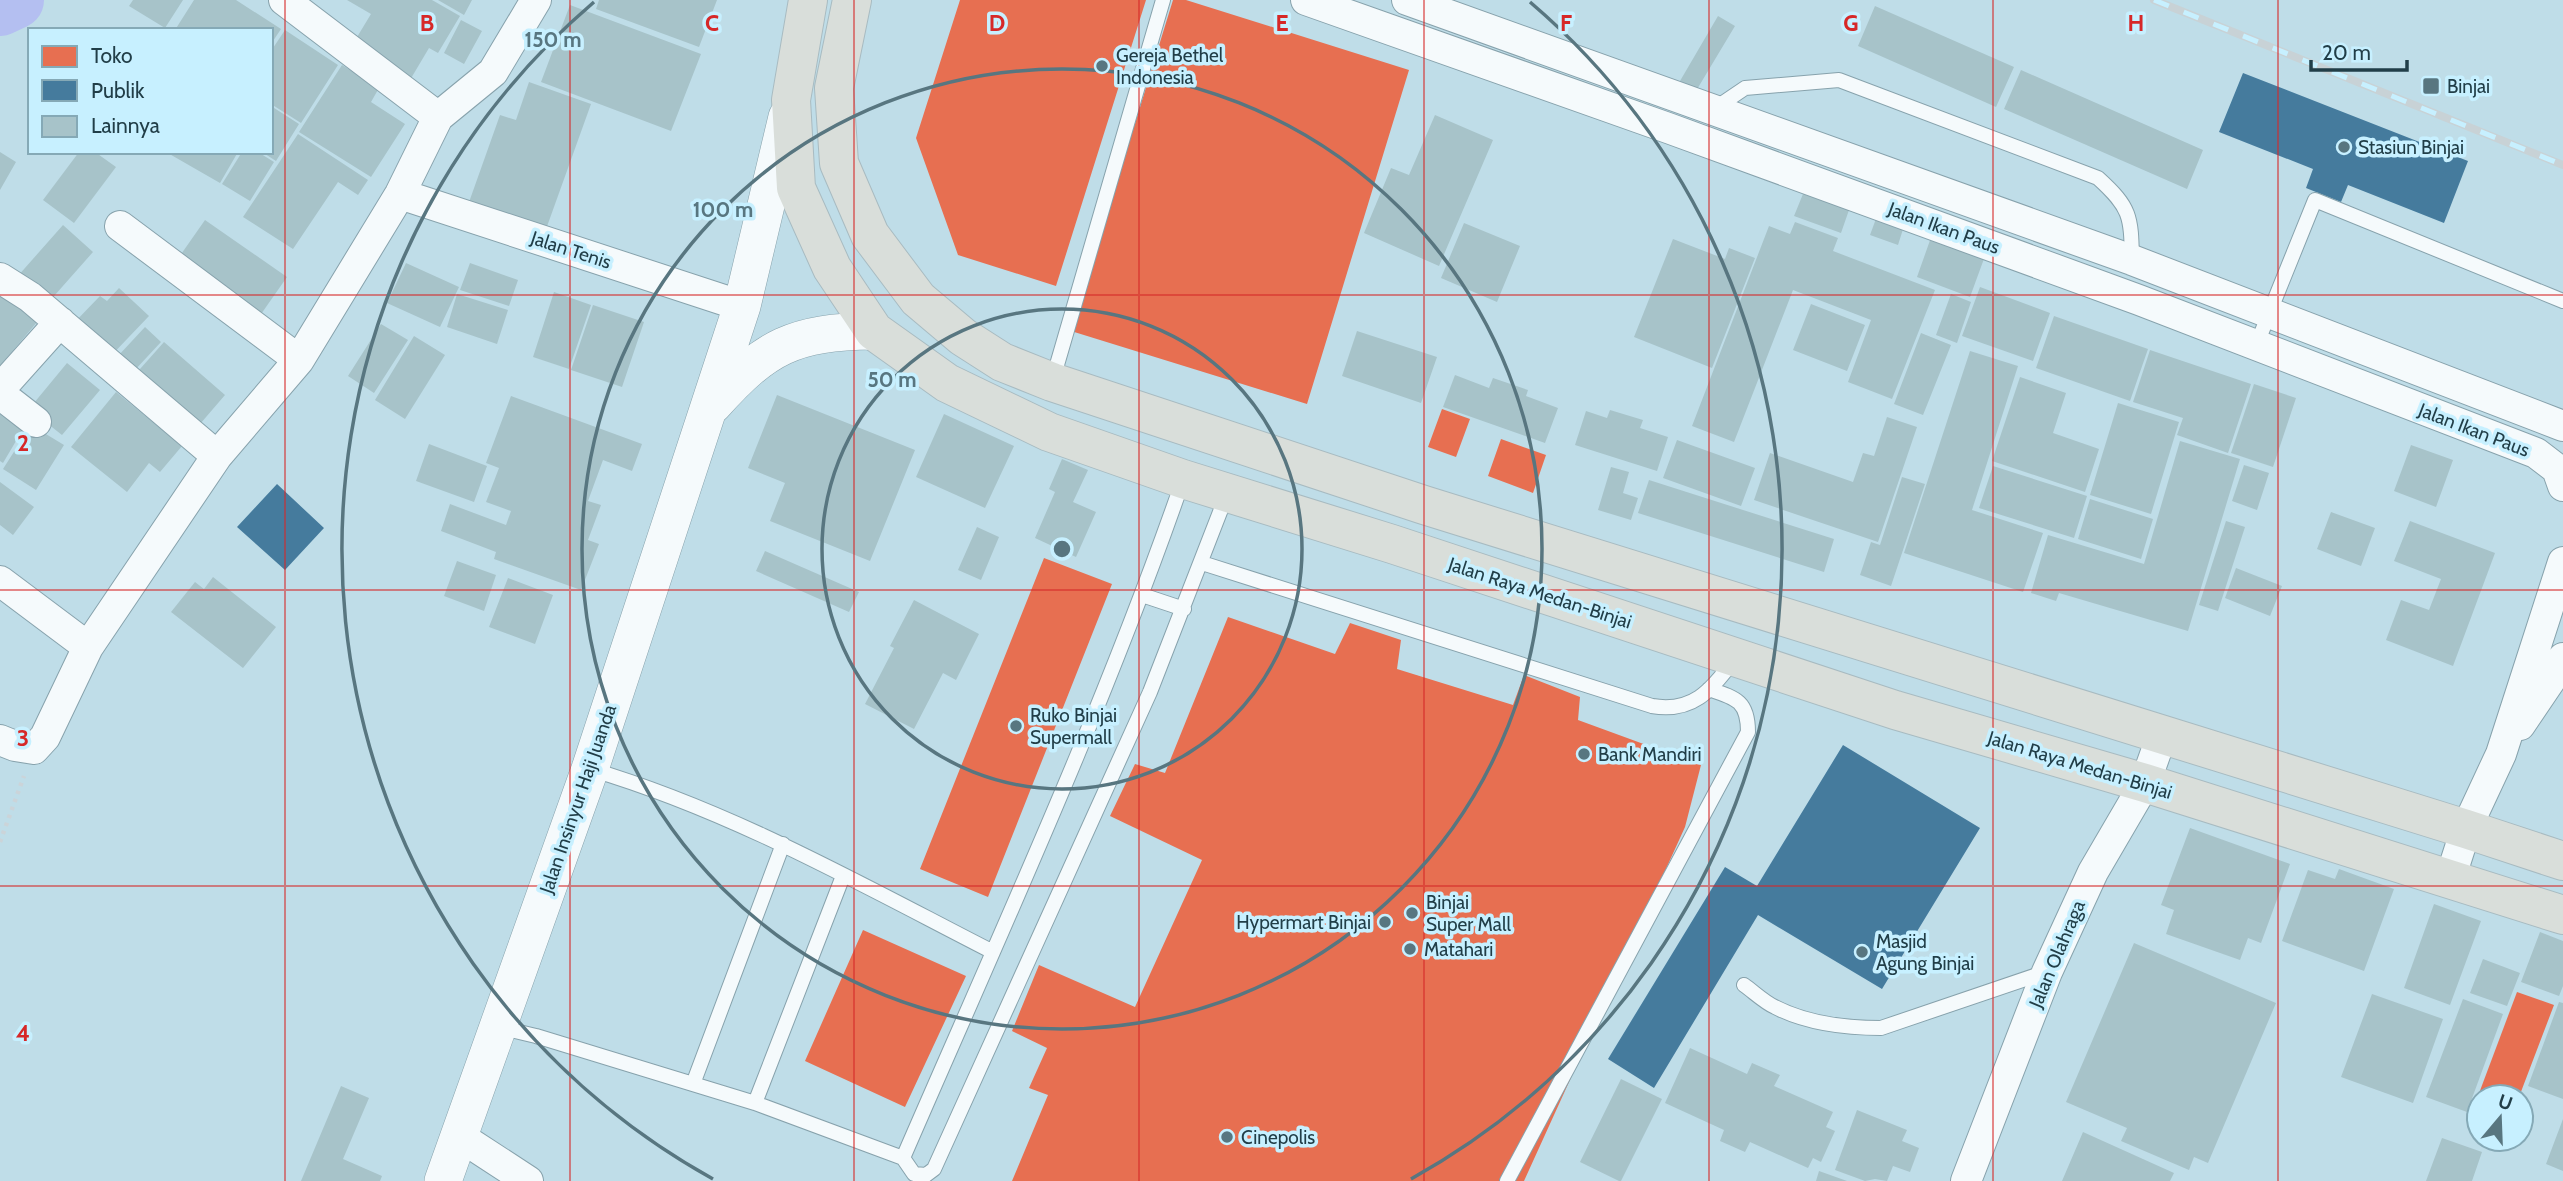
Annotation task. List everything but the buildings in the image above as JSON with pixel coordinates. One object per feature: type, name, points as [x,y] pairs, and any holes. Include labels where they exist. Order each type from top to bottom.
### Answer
[{"type":"main road","name":"Jalan Raya Medan-Binjai","points":[[808,0],[791,100],[796,188],[832,268],[874,331],[947,383],[1049,432],[1183,479],[1444,561],[1895,710],[2146,783],[2563,915]]},
{"type":"main road","points":[[852,0],[834,88],[839,163],[870,235],[918,299],[963,337],[1002,362],[1052,382],[1458,516],[2563,861]]},
{"type":"main road","points":[[1444,561],[1458,516]]},
{"type":"street","points":[[284,0],[438,117]]},
{"type":"street","points":[[0,740],[34,749],[46,737],[88,647],[217,456],[299,360],[400,194],[438,117],[493,72],[536,0]]},
{"type":"street","name":"Jalan Ikan Paus","points":[[1306,0],[2139,300],[2536,453],[2557,469],[2563,486]]},
{"type":"street","name":"Jalan Ikan Paus","points":[[1407,0],[2132,260],[2563,426]]},
{"type":"street","name":"Jalan Insinyur Haji Juanda","points":[[443,1181],[590,769],[742,306],[791,100]]},
{"type":"street","points":[[1910,216],[1920,185]]},
{"type":"street","name":"Jalan Tenis","points":[[400,194],[742,306]]},
{"type":"street","points":[[120,226],[299,360]]},
{"type":"street","points":[[0,278],[30,297],[217,456]]},
{"type":"street","points":[[36,422],[0,391],[60,322]]},
{"type":"street","name":"Jalan Insinyur Haji Juanda","points":[[705,414],[741,373],[777,347],[810,336],[847,331],[874,331]]},
{"type":"street","points":[[2450,879],[2466,829],[2501,754],[2563,562]]},
{"type":"street","points":[[0,581],[88,647]]},
{"type":"street","points":[[2501,754],[2560,667],[2563,657]]},
{"type":"street","name":"Jalan Olahraga","points":[[1966,1181],[2047,972],[2093,872],[2146,783],[2162,735]]},
{"type":"street","points":[[459,1136],[528,1181]]},
{"type":"lane","points":[[1052,382],[1163,0]]},
{"type":"lane","points":[[1713,109],[1745,88],[1839,80],[2098,178],[2121,200],[2131,223],[2132,260]]},
{"type":"lane","points":[[2256,346],[2315,200],[2563,301]]},
{"type":"lane","points":[[903,1158],[1026,878],[1142,595],[1183,479]]},
{"type":"lane","points":[[498,1027],[755,1102],[903,1158],[916,1177],[926,1175],[934,1169],[1145,705],[1228,492]]},
{"type":"lane","points":[[1202,563],[1652,706],[1671,709],[1695,702],[1721,678],[1735,658]]},
{"type":"lane","points":[[1142,595],[1184,609]]},
{"type":"lane","points":[[1507,1181],[1748,732],[1748,715],[1738,699],[1709,689]]},
{"type":"lane","points":[[590,769],[625,779],[783,844],[993,952]]},
{"type":"lane","points":[[693,1084],[783,844]]},
{"type":"lane","points":[[755,1102],[843,876]]},
{"type":"lane","points":[[1744,985],[1774,1007],[1802,1017],[1856,1028],[1881,1028],[2047,972]]},
{"type":"path","points":[[0,842],[34,749]]},
{"type":"waterway","points":[[0,7],[15,0]]},
{"type":"railway","points":[[2154,0],[2563,165]]},
{"type":"place","name":"Gereja Bethel Indonesia","points":[[1102,66]]},
{"type":"place","name":"Binjai","points":[[2431,86]]},
{"type":"place","name":"Stasiun Binjai","points":[[2344,147]]},
{"type":"place","name":"Ruko Binjai Supermall","points":[[1016,726]]},
{"type":"place","name":"Bank Mandiri","points":[[1584,754]]},
{"type":"place","name":"Binjai Super Mall","points":[[1412,913]]},
{"type":"place","name":"Hypermart Binjai","points":[[1385,922]]},
{"type":"place","name":"Matahari","points":[[1410,949]]},
{"type":"place","name":"Masjid Agung Binjai","points":[[1862,952]]},
{"type":"place","name":"Cinepolis","points":[[1227,1137]]}]
